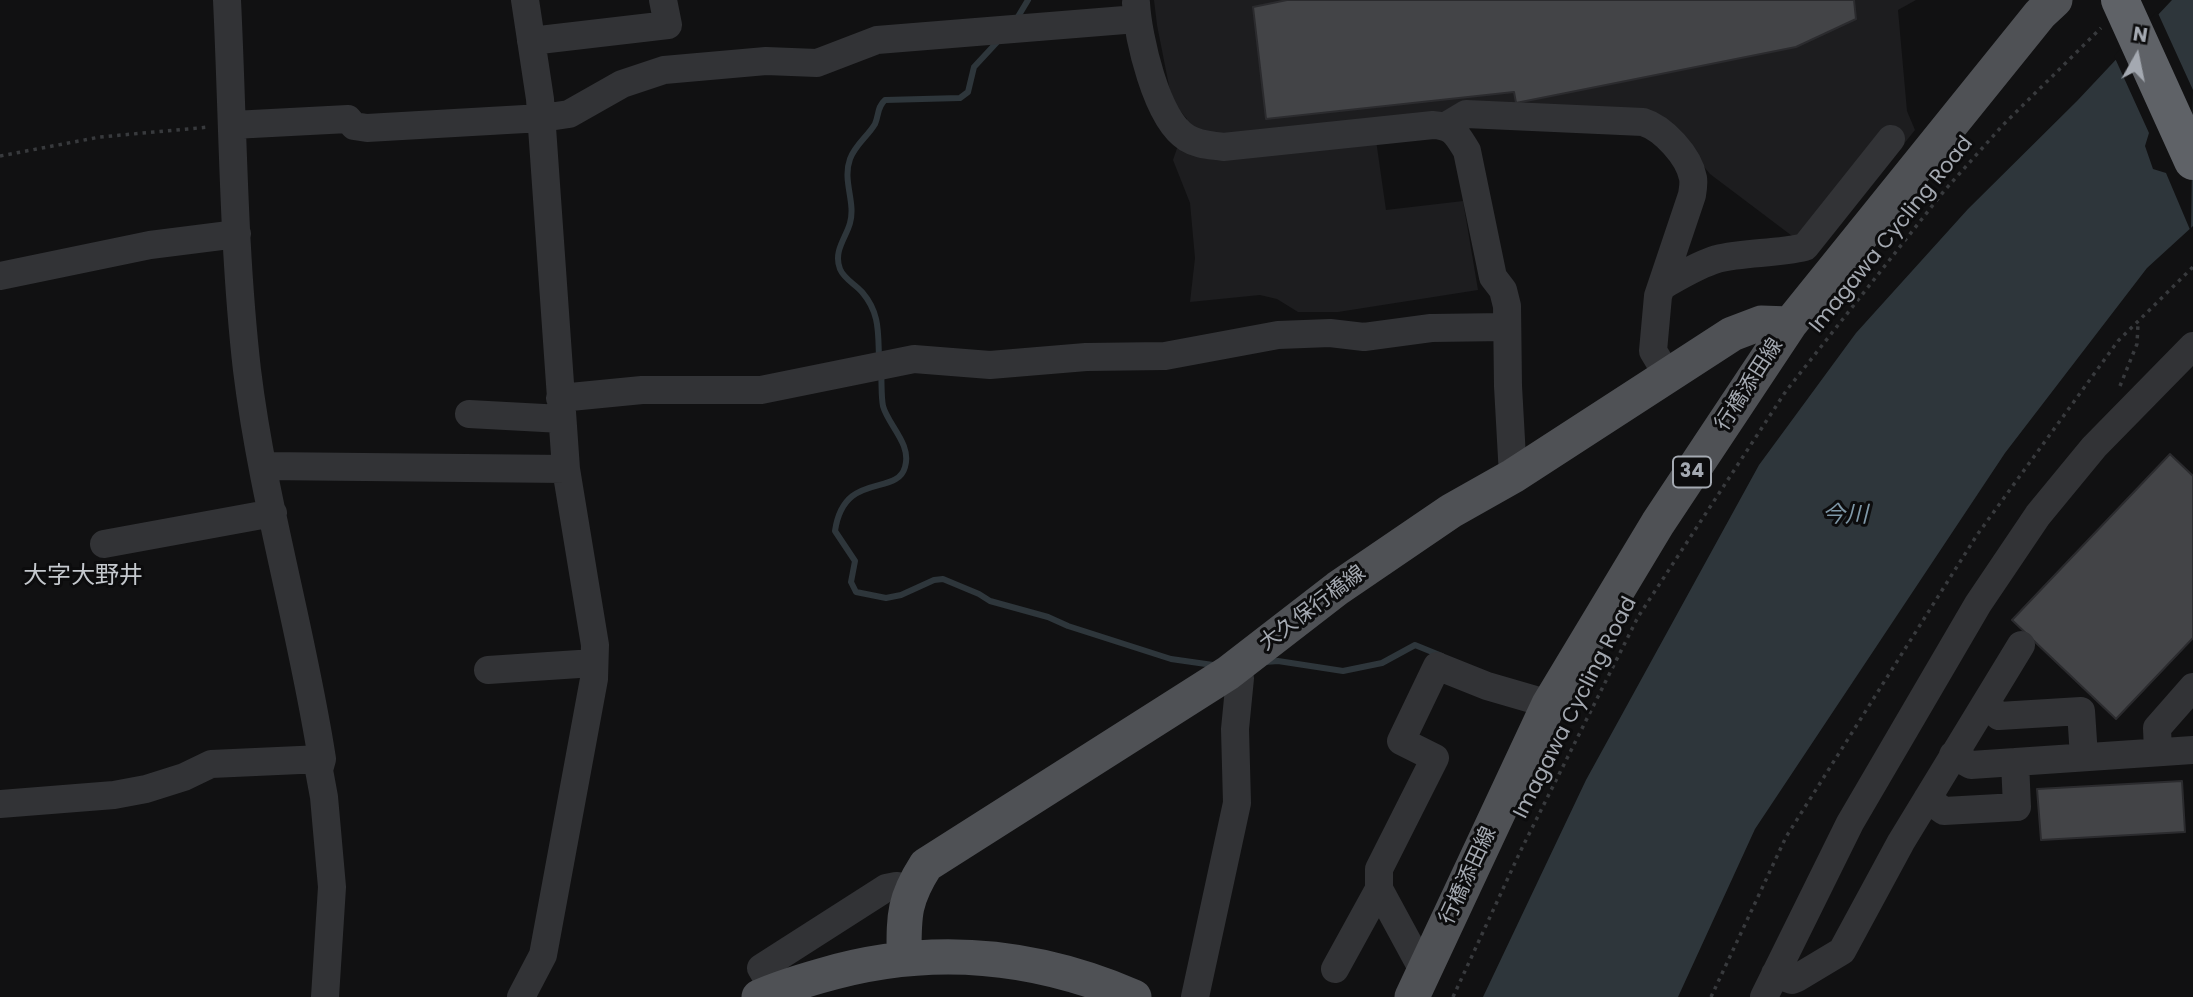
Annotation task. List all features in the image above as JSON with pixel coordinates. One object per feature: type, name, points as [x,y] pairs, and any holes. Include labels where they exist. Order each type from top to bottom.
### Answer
[{"type":"highway","points":[[2120,14],[2193,161]]},
{"type":"main road","name":"行橋添田線","points":[[1418,984],[1549,704],[1658,523],[1790,324],[2040,14],[2055,0]]},
{"type":"main road","name":"大久保行橋線","points":[[904,958],[904,919],[911,888],[926,865],[1228,673],[1338,588],[1451,511],[1513,476],[1732,334],[1761,323],[1790,324]]},
{"type":"main road","points":[[767,993],[844,969],[904,958],[961,956],[1022,963],[1101,983],[1134,997]]},
{"type":"street","points":[[227,0],[237,234],[247,370],[273,513],[311,688],[322,759],[319,770],[332,887],[325,997]]},
{"type":"street","points":[[521,997],[543,954],[594,679],[595,645],[566,469],[542,118],[525,0]]},
{"type":"street","points":[[531,41],[668,25],[663,0]]},
{"type":"street","points":[[233,125],[348,119],[354,126],[367,128],[542,118],[569,114],[622,84],[664,70],[766,61],[817,63],[877,40],[1137,10],[1163,110],[1171,125],[1186,137],[1203,145],[1223,147],[1446,126],[1466,114],[1643,122],[1656,126],[1688,164],[1694,180],[1692,195],[1657,308],[1653,351],[1668,376]]},
{"type":"street","points":[[1446,126],[1457,135],[1467,151],[1493,277],[1503,290],[1507,306],[1513,476]]},
{"type":"street","points":[[1662,286],[1692,269],[1719,259],[1805,247],[1891,139]]},
{"type":"street","points":[[0,276],[150,245],[237,234]]},
{"type":"street","points":[[469,414],[561,409],[642,390],[761,390],[914,359],[990,365],[1086,357],[1165,356],[1278,335],[1329,333],[1364,337],[1432,328],[1506,327]]},
{"type":"street","points":[[1769,986],[1850,823],[1978,604],[2038,515],[2094,447],[2193,346]]},
{"type":"street","points":[[264,466],[566,469]]},
{"type":"street","points":[[104,544],[273,513]]},
{"type":"street","points":[[1769,986],[1797,978],[1842,951],[1927,799],[2021,645]]},
{"type":"street","points":[[488,670],[594,663]]},
{"type":"street","points":[[1418,984],[1379,889],[1379,869],[1435,758],[1401,741],[1437,666],[1487,686],[1549,704]]},
{"type":"street","points":[[1195,997],[1237,803],[1235,729],[1240,678],[1228,673]]},
{"type":"street","points":[[2158,752],[2157,728],[2193,687]]},
{"type":"street","points":[[1984,704],[1999,716],[2081,711],[2084,757]]},
{"type":"street","points":[[1953,755],[1971,765],[2193,750]]},
{"type":"street","points":[[0,804],[114,795],[146,789],[184,777],[211,764],[322,759]]},
{"type":"street","points":[[1927,799],[1944,811],[2017,807],[2015,762]]},
{"type":"street","points":[[767,993],[761,968],[886,888],[911,888]]},
{"type":"street","points":[[1335,969],[1379,889]]},
{"type":"path","name":"Imagawa Cycling Road","points":[[1453,997],[1520,852],[1638,617],[1786,391],[1944,191],[2003,125],[2120,14]]},
{"type":"path","points":[[0,156],[100,137],[233,125]]},
{"type":"path","points":[[1711,997],[1786,838],[1977,535],[2118,341],[2193,267]]},
{"type":"path","points":[[2118,392],[2137,344],[2138,322]]},
{"type":"shaded area","points":[[1154,0],[1916,0],[1898,10],[1907,111],[1915,130],[1816,254],[1710,174],[1671,127],[1632,108],[1376,140],[1386,210],[1463,201],[1478,290],[1338,312],[1298,312],[1277,299],[1260,295],[1190,302],[1195,258],[1190,203],[1173,160],[1187,119],[1172,101]]},
{"type":"water","name":"今川","points":[[2172,0],[2193,0],[2193,226],[2147,268],[2005,453],[1755,829],[1678,997],[1483,997],[1586,780],[1759,465],[1856,333],[1968,209],[2077,101]]},
{"type":"pier","points":[[2157,11],[2193,90],[2191,232],[2166,173],[2153,169],[2145,146],[2149,133],[2114,56]]},
{"type":"building","points":[[1287,0],[1854,0],[1856,19],[1796,47],[1516,103],[1514,92],[1266,119],[1253,7]]},
{"type":"building","points":[[2170,454],[2193,476],[2193,638],[2116,719],[2012,620]]},
{"type":"building","points":[[2182,781],[2185,832],[2041,840],[2037,789]]},
{"type":"waterway","points":[[1016,20],[1028,0]]},
{"type":"waterway","points":[[879,358],[875,315],[862,292],[844,276],[838,262],[839,250],[851,215],[847,175],[850,159],[875,124],[879,108],[885,100],[960,98],[968,92],[974,67],[1000,39]]},
{"type":"waterway","points":[[881,373],[883,406],[902,443],[906,459],[900,476],[859,492],[849,499],[840,512],[835,531],[855,561],[851,582],[856,592],[886,598],[943,579],[990,601],[1048,617],[1171,659],[1213,665]]},
{"type":"waterway","points":[[1265,662],[1278,661],[1343,671],[1382,663],[1415,645],[1442,656]]},
{"type":"district","name":"大字大野井","points":[[83,577]]}]
